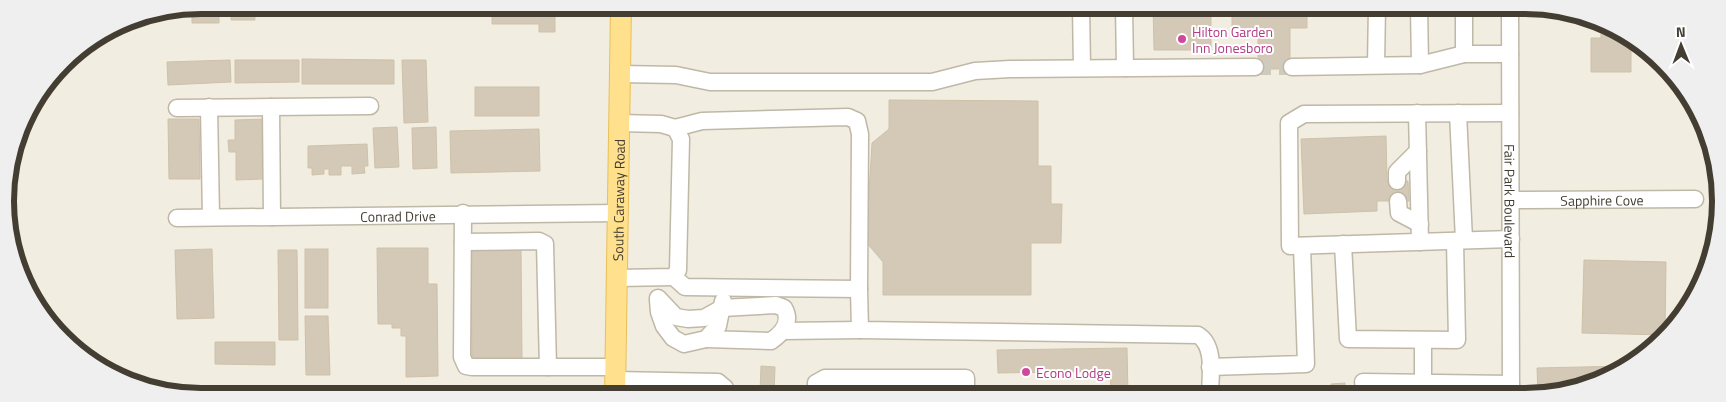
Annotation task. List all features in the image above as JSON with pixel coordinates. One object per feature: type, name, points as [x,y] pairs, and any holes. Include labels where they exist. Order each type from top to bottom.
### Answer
[{"type":"main road","name":"South Caraway Road","points":[[615,381],[621,14]]},
{"type":"street","points":[[1081,14],[1082,68]]},
{"type":"street","points":[[1124,14],[1125,68]]},
{"type":"street","points":[[1376,65],[1377,14]]},
{"type":"street","points":[[1419,14],[1420,65]]},
{"type":"street","points":[[1464,14],[1464,54]]},
{"type":"street","name":"Fair Park Boulevard","points":[[1510,14],[1511,388]]},
{"type":"street","points":[[1292,67],[1420,65],[1464,54],[1510,54]]},
{"type":"street","points":[[620,74],[676,75],[710,82],[932,82],[975,71],[1255,67]]},
{"type":"street","points":[[177,108],[370,106]]},
{"type":"street","points":[[209,107],[211,218]]},
{"type":"street","points":[[271,107],[272,217]]},
{"type":"street","points":[[1417,113],[1420,242]]},
{"type":"street","points":[[1343,244],[1348,339],[1457,340],[1459,240],[1458,113]]},
{"type":"street","points":[[1510,113],[1304,114],[1289,123],[1290,246],[1511,239]]},
{"type":"street","points":[[619,123],[661,124],[675,128],[702,121],[848,117],[857,121],[860,134],[860,330]]},
{"type":"street","points":[[658,298],[676,318],[688,320],[704,318],[722,308],[776,305],[784,308],[788,314],[786,326],[771,341],[706,339],[684,344],[673,338],[664,326],[659,312],[658,298],[666,277],[678,270],[681,139],[675,128]]},
{"type":"street","points":[[1397,181],[1397,172],[1418,151]]},
{"type":"street","name":"Sapphire Cove","points":[[1511,200],[1694,199]]},
{"type":"street","points":[[1398,201],[1399,213],[1420,224]]},
{"type":"street","points":[[463,213],[463,363],[472,367],[548,367],[659,388],[718,382],[723,388]]},
{"type":"street","name":"Conrad Drive","points":[[177,218],[463,213],[618,213]]},
{"type":"street","points":[[463,242],[539,241],[545,244],[548,367]]},
{"type":"street","points":[[1210,367],[1306,364],[1302,246]]},
{"type":"street","points":[[617,278],[666,277],[685,287],[725,289],[859,289]]},
{"type":"street","points":[[706,339],[718,326],[725,289]]},
{"type":"street","points":[[783,331],[860,330],[1198,335],[1206,340],[1210,367],[1210,388]]},
{"type":"street","points":[[1423,340],[1423,388]]},
{"type":"street","points":[[816,388],[816,383],[825,378],[966,378],[966,388]]},
{"type":"street","points":[[1363,382],[1414,388]]},
{"type":"building","points":[[192,14],[219,14],[219,23],[192,23]]},
{"type":"building","points":[[231,14],[255,14],[255,20],[231,20]]},
{"type":"building","points":[[492,14],[555,14],[555,32],[539,32],[539,24],[492,24]]},
{"type":"building","name":"Hilton Garden Inn Jonesboro","points":[[1153,14],[1211,14],[1211,50],[1154,50]]},
{"type":"building","name":"Hilton Garden Inn Jonesboro","points":[[1232,14],[1307,14],[1307,28],[1290,28],[1290,69],[1258,69],[1258,29],[1232,29]]},
{"type":"building","points":[[1601,30],[1631,46],[1631,72],[1591,72],[1591,38],[1601,38]]},
{"type":"building","points":[[302,59],[394,60],[394,84],[302,84]]},
{"type":"building","points":[[230,60],[231,82],[168,85],[167,62]]},
{"type":"building","points":[[235,60],[299,60],[299,82],[235,83]]},
{"type":"building","points":[[402,60],[426,60],[428,122],[404,123]]},
{"type":"building","points":[[475,87],[539,87],[539,116],[475,116]]},
{"type":"building","points":[[889,100],[1038,101],[1038,166],[1051,166],[1051,204],[1062,204],[1061,243],[1031,243],[1031,295],[883,295],[883,262],[866,242],[872,143],[889,129]]},
{"type":"building","points":[[168,119],[199,119],[200,179],[169,179]]},
{"type":"building","points":[[266,119],[267,161],[262,161],[263,179],[236,180],[236,152],[229,152],[228,140],[235,140],[235,120]]},
{"type":"building","points":[[397,127],[399,167],[375,168],[373,128]]},
{"type":"building","points":[[436,127],[437,168],[413,169],[412,128]]},
{"type":"building","points":[[539,129],[540,171],[451,173],[450,131]]},
{"type":"building","points":[[1386,136],[1387,181],[1408,181],[1409,201],[1377,201],[1377,211],[1304,214],[1301,139]]},
{"type":"building","points":[[367,144],[368,166],[364,166],[365,173],[352,174],[352,166],[341,166],[341,175],[329,175],[329,169],[324,169],[324,174],[312,175],[312,168],[308,168],[308,146]]},
{"type":"building","points":[[471,247],[521,247],[522,359],[472,359]]},
{"type":"building","points":[[377,248],[428,248],[428,284],[437,284],[438,376],[406,377],[406,336],[401,336],[401,328],[392,328],[392,324],[378,324]]},
{"type":"building","points":[[212,249],[214,318],[177,319],[175,250]]},
{"type":"building","points":[[305,249],[328,249],[328,308],[305,308]]},
{"type":"building","points":[[278,250],[297,250],[298,340],[279,340]]},
{"type":"building","points":[[1584,260],[1666,262],[1665,325],[1655,335],[1582,333]]},
{"type":"building","points":[[305,316],[328,316],[330,375],[306,375]]},
{"type":"building","points":[[215,342],[275,342],[275,365],[215,364]]},
{"type":"building","name":"Econo Lodge","points":[[1127,348],[1128,388],[1111,388],[1110,371],[998,373],[997,350]]},
{"type":"building","points":[[761,366],[775,367],[774,388],[760,388]]},
{"type":"building","points":[[1613,366],[1573,382],[1538,388],[1537,368]]},
{"type":"building","points":[[1345,383],[1345,388],[1331,388],[1331,384]]},
{"type":"building","points":[[1348,386],[1370,386],[1370,388],[1349,388]]},
{"type":"tunnel","points":[[1255,67],[1292,67]]},
{"type":"place","name":"Hilton Garden Inn Jonesboro","points":[[1182,39]]},
{"type":"place","name":"Econo Lodge","points":[[1026,372]]}]
